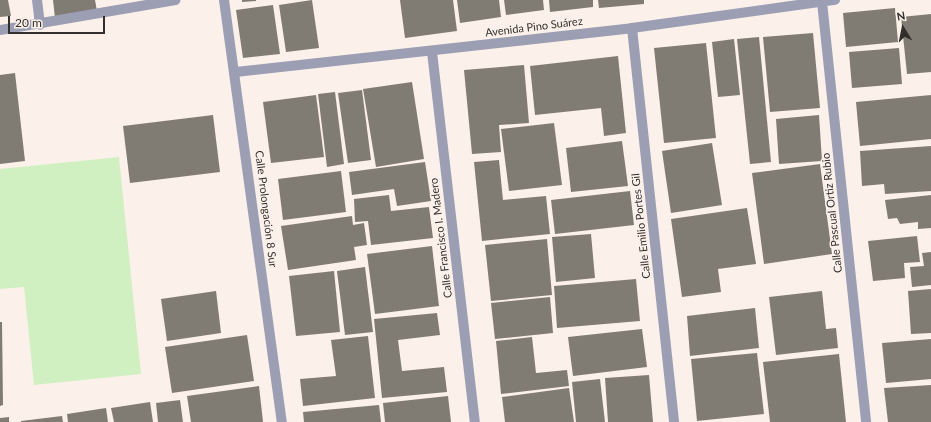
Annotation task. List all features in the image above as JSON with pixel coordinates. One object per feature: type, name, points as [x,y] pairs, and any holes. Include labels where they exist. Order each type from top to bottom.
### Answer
[{"type":"street","points":[[37,0],[40,25]]},
{"type":"street","points":[[0,30],[40,25],[175,0]]},
{"type":"street","name":"Calle Prolongación 8 Sur","points":[[224,0],[236,72],[282,422]]},
{"type":"street","name":"Avenida Pino Suárez","points":[[236,72],[432,52],[632,28],[835,0]]},
{"type":"street","name":"Calle Pascual Ortiz Rubio","points":[[822,2],[866,422]]},
{"type":"street","name":"Calle Emilio Portes Gil","points":[[632,28],[674,422]]},
{"type":"street","name":"Calle Francisco I. Madero","points":[[432,52],[475,422]]},
{"type":"green space","points":[[119,157],[141,374],[34,385],[24,287],[0,289],[0,169]]},
{"type":"building","points":[[0,0],[8,0],[11,16],[0,17]]},
{"type":"building","points":[[53,0],[95,0],[97,11],[55,18]]},
{"type":"building","points":[[242,0],[256,0],[256,1],[242,2]]},
{"type":"building","points":[[312,0],[319,48],[286,52],[279,5]]},
{"type":"building","points":[[400,0],[453,0],[457,31],[405,38]]},
{"type":"building","points":[[457,0],[499,0],[501,17],[460,23]]},
{"type":"building","points":[[504,0],[543,0],[544,10],[506,15]]},
{"type":"building","points":[[549,0],[593,0],[593,7],[550,12]]},
{"type":"building","points":[[598,0],[644,0],[644,4],[599,8]]},
{"type":"building","points":[[273,5],[280,54],[243,58],[236,10]]},
{"type":"building","points":[[895,8],[898,42],[846,47],[843,13]]},
{"type":"building","points":[[931,14],[931,72],[907,74],[901,17]]},
{"type":"building","points":[[813,33],[820,108],[770,112],[763,37]]},
{"type":"building","points":[[759,37],[771,162],[750,164],[737,39]]},
{"type":"building","points":[[734,39],[740,95],[718,97],[712,42]]},
{"type":"building","points":[[706,43],[716,138],[664,143],[654,48]]},
{"type":"building","points":[[899,48],[902,84],[852,88],[849,52]]},
{"type":"building","points":[[618,56],[626,133],[604,136],[601,108],[535,115],[530,66]]},
{"type":"building","points":[[524,65],[529,123],[499,125],[501,152],[472,154],[464,70]]},
{"type":"building","points":[[15,73],[25,161],[0,164],[0,75]]},
{"type":"building","points":[[412,82],[424,159],[376,167],[363,89]]},
{"type":"building","points":[[362,90],[371,160],[348,163],[338,93]]},
{"type":"building","points":[[335,92],[344,164],[327,167],[318,94]]},
{"type":"building","points":[[316,95],[324,157],[271,163],[263,102]]},
{"type":"building","points":[[931,95],[931,139],[860,146],[856,102]]},
{"type":"building","points":[[213,115],[220,172],[130,183],[123,126]]},
{"type":"building","points":[[819,115],[822,161],[779,164],[776,119]]},
{"type":"building","points":[[554,123],[562,185],[509,191],[501,129]]},
{"type":"building","points":[[622,141],[628,186],[571,192],[566,148]]},
{"type":"building","points":[[712,143],[722,205],[671,213],[662,151]]},
{"type":"building","points":[[931,146],[931,191],[885,194],[884,184],[862,186],[860,151]]},
{"type":"building","points":[[499,160],[503,200],[546,196],[550,234],[482,241],[474,162]]},
{"type":"building","points":[[425,162],[431,201],[397,206],[394,189],[352,195],[349,172]]},
{"type":"building","points":[[820,164],[832,254],[764,264],[752,173]]},
{"type":"building","points":[[341,171],[346,212],[283,220],[278,179]]},
{"type":"building","points":[[630,191],[634,225],[555,234],[551,200]]},
{"type":"building","points":[[389,195],[391,211],[429,207],[433,238],[371,245],[368,221],[355,222],[354,199]]},
{"type":"building","points":[[931,195],[931,228],[918,229],[918,222],[900,224],[897,218],[888,219],[885,200]]},
{"type":"building","points":[[747,208],[756,264],[718,269],[721,292],[682,297],[671,219]]},
{"type":"building","points":[[352,216],[353,225],[364,223],[367,245],[354,247],[356,260],[288,270],[281,226]]},
{"type":"building","points":[[591,234],[595,278],[556,282],[552,237]]},
{"type":"building","points":[[917,236],[920,262],[904,263],[905,278],[873,281],[868,241]]},
{"type":"building","points":[[547,239],[552,295],[491,301],[485,245]]},
{"type":"building","points":[[432,246],[439,306],[375,314],[367,254]]},
{"type":"building","points":[[931,252],[931,285],[912,287],[910,267],[924,266],[922,253]]},
{"type":"building","points":[[365,267],[373,332],[345,335],[337,271]]},
{"type":"building","points":[[334,271],[340,332],[296,336],[289,276]]},
{"type":"building","points":[[636,279],[640,321],[557,328],[554,286]]},
{"type":"building","points":[[931,289],[931,333],[911,334],[908,291]]},
{"type":"building","points":[[216,291],[221,333],[167,341],[161,299]]},
{"type":"building","points":[[822,291],[826,329],[836,328],[838,348],[776,355],[769,297]]},
{"type":"building","points":[[550,297],[553,333],[495,339],[491,303]]},
{"type":"building","points":[[755,308],[759,348],[690,356],[687,316]]},
{"type":"building","points":[[437,313],[440,335],[398,340],[402,371],[444,367],[447,392],[382,398],[374,319]]},
{"type":"building","points":[[0,322],[2,322],[3,405],[0,406]]},
{"type":"building","points":[[642,329],[647,367],[573,376],[568,337]]},
{"type":"building","points":[[247,335],[254,381],[172,393],[165,347]]},
{"type":"building","points":[[368,336],[375,398],[303,406],[300,379],[336,376],[331,340]]},
{"type":"building","points":[[532,337],[536,373],[567,370],[569,386],[501,394],[496,341]]},
{"type":"building","points":[[931,339],[931,379],[886,383],[882,343]]},
{"type":"building","points":[[757,353],[764,414],[697,421],[691,359]]},
{"type":"building","points":[[839,354],[846,422],[770,422],[763,362]]},
{"type":"building","points":[[649,375],[653,422],[608,422],[605,378]]},
{"type":"building","points":[[600,379],[605,422],[576,422],[572,382]]},
{"type":"building","points":[[931,385],[931,422],[888,422],[884,388]]},
{"type":"building","points":[[259,386],[263,422],[191,422],[187,396]]},
{"type":"building","points":[[569,388],[574,422],[505,422],[502,397]]},
{"type":"building","points":[[448,396],[451,422],[385,422],[383,403]]},
{"type":"building","points":[[180,400],[183,422],[158,422],[156,403]]},
{"type":"building","points":[[150,402],[153,422],[114,422],[111,408]]},
{"type":"building","points":[[379,405],[381,422],[304,422],[303,412]]},
{"type":"building","points":[[106,408],[108,422],[68,422],[67,414]]},
{"type":"building","points":[[62,416],[63,422],[21,422],[21,421]]},
{"type":"building","points":[[9,417],[9,422],[0,422],[0,418]]}]
